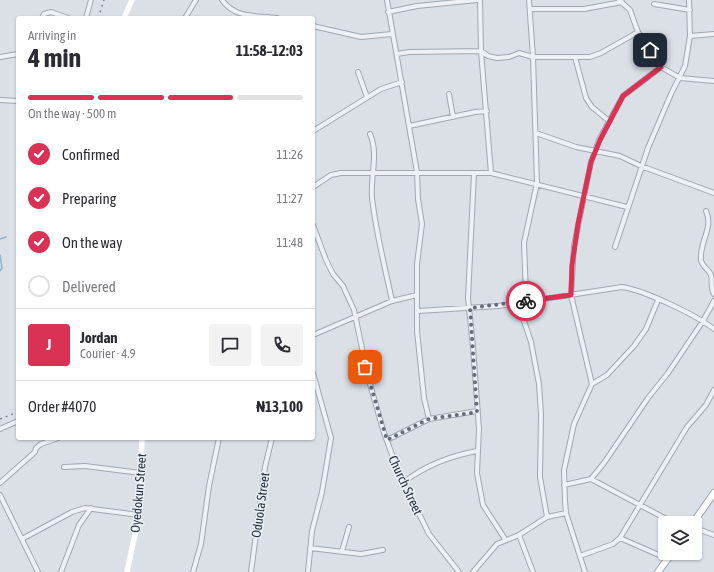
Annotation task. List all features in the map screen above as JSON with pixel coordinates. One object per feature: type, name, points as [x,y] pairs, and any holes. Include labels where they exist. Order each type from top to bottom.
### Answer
[{"type":"main road","points":[[699,516],[714,493]]},
{"type":"main road","points":[[699,516],[714,496]]},
{"type":"main road","points":[[659,572],[667,560]]},
{"type":"street","points":[[87,16],[91,0]]},
{"type":"street","points":[[125,16],[132,0]]},
{"type":"street","points":[[186,16],[196,0]]},
{"type":"street","points":[[222,0],[228,8],[242,16]]},
{"type":"street","points":[[386,0],[397,54],[417,172],[418,199],[422,224],[417,264],[417,331],[422,384],[429,419]]},
{"type":"street","points":[[388,12],[417,6],[477,0]]},
{"type":"street","points":[[480,0],[481,51],[491,172]]},
{"type":"street","points":[[529,0],[531,9],[534,57],[537,183],[524,243],[524,301],[522,310],[531,342],[539,384],[541,415],[540,477],[547,517]]},
{"type":"street","points":[[615,247],[641,166],[663,110],[685,66],[690,36],[690,0]]},
{"type":"street","points":[[531,9],[584,9],[621,1],[633,15],[638,32],[661,67],[680,78],[714,81]]},
{"type":"street","points":[[654,4],[690,10]]},
{"type":"street","points":[[44,16],[51,12],[62,16]]},
{"type":"street","points":[[315,26],[361,37],[392,34]]},
{"type":"street","points":[[397,54],[409,52],[481,51],[488,56],[497,58],[509,57],[519,53],[534,57],[596,56],[638,32]]},
{"type":"street","points":[[690,36],[714,34]]},
{"type":"street","points":[[0,57],[16,54]]},
{"type":"street","points":[[575,57],[586,98],[592,107],[609,121]]},
{"type":"street","points":[[592,384],[571,295],[574,253],[591,162],[609,121],[623,96],[661,67]]},
{"type":"street","points":[[358,72],[367,97]]},
{"type":"street","points":[[315,130],[381,89],[402,82]]},
{"type":"street","points":[[449,94],[453,116]]},
{"type":"street","points":[[0,100],[16,100]]},
{"type":"street","points":[[409,126],[453,116],[487,111]]},
{"type":"street","points":[[536,133],[576,147],[620,156],[641,166],[714,193]]},
{"type":"street","points":[[370,134],[373,143],[372,196],[374,216],[392,301]]},
{"type":"street","points":[[315,186],[336,173],[491,172],[627,207]]},
{"type":"street","points":[[474,173],[468,298],[479,429],[477,473],[483,505],[504,539]]},
{"type":"street","points":[[706,211],[710,222],[702,248],[701,260],[703,266],[711,275],[712,291],[714,294]]},
{"type":"street","name":"Church Street","points":[[315,230],[326,260],[351,302],[368,377],[387,440],[406,490],[429,534],[459,572]]},
{"type":"street","points":[[418,311],[470,308],[622,287],[630,288],[658,300],[704,321],[714,329]]},
{"type":"street","points":[[315,334],[392,301],[417,295]]},
{"type":"street","points":[[585,572],[566,514],[564,485],[565,460],[574,424],[592,384],[607,375],[634,346],[646,329],[658,300]]},
{"type":"street","points":[[591,479],[704,321],[714,301]]},
{"type":"street","points":[[308,572],[312,531],[322,492],[331,438],[315,386]]},
{"type":"street","points":[[580,556],[613,544],[620,538],[687,427],[706,405],[714,390]]},
{"type":"street","points":[[387,440],[429,419],[477,412]]},
{"type":"street","points":[[0,429],[16,422]]},
{"type":"street","points":[[0,483],[35,452],[39,446],[53,440]]},
{"type":"street","name":"Oyedokun Street","points":[[127,572],[139,515],[142,440]]},
{"type":"street","points":[[193,572],[201,544],[209,486],[219,440]]},
{"type":"street","name":"Oduola Street","points":[[251,572],[266,467],[272,440]]},
{"type":"street","points":[[404,482],[436,463],[452,456],[477,451]]},
{"type":"street","points":[[64,467],[85,466],[141,473]]},
{"type":"street","points":[[564,485],[591,479],[660,516]]},
{"type":"street","points":[[0,495],[38,572]]},
{"type":"street","points":[[61,572],[79,525],[91,508]]},
{"type":"street","points":[[22,539],[78,509],[91,508],[139,515]]},
{"type":"street","points":[[473,572],[497,544],[504,539],[519,535],[547,517],[566,514]]},
{"type":"street","points":[[342,551],[349,527]]},
{"type":"street","points":[[702,531],[714,535]]},
{"type":"street","points":[[519,535],[533,572]]},
{"type":"street","points":[[620,538],[658,551]]},
{"type":"street","points":[[310,548],[361,554],[383,550]]},
{"type":"waterway","points":[[0,239],[6,237]]},
{"type":"waterway","points":[[0,255],[2,268],[0,271]]},
{"type":"railway","points":[[99,16],[104,0]]},
{"type":"railway","points":[[0,419],[16,413]]},
{"type":"way so far","points":[[365,367],[387,440],[429,419],[440,416],[477,412],[470,308],[498,306],[526,301]]},
{"type":"route","points":[[526,301],[546,297],[571,295],[574,246],[589,180],[591,162],[609,121],[623,96],[636,84],[661,67],[650,50]]}]
